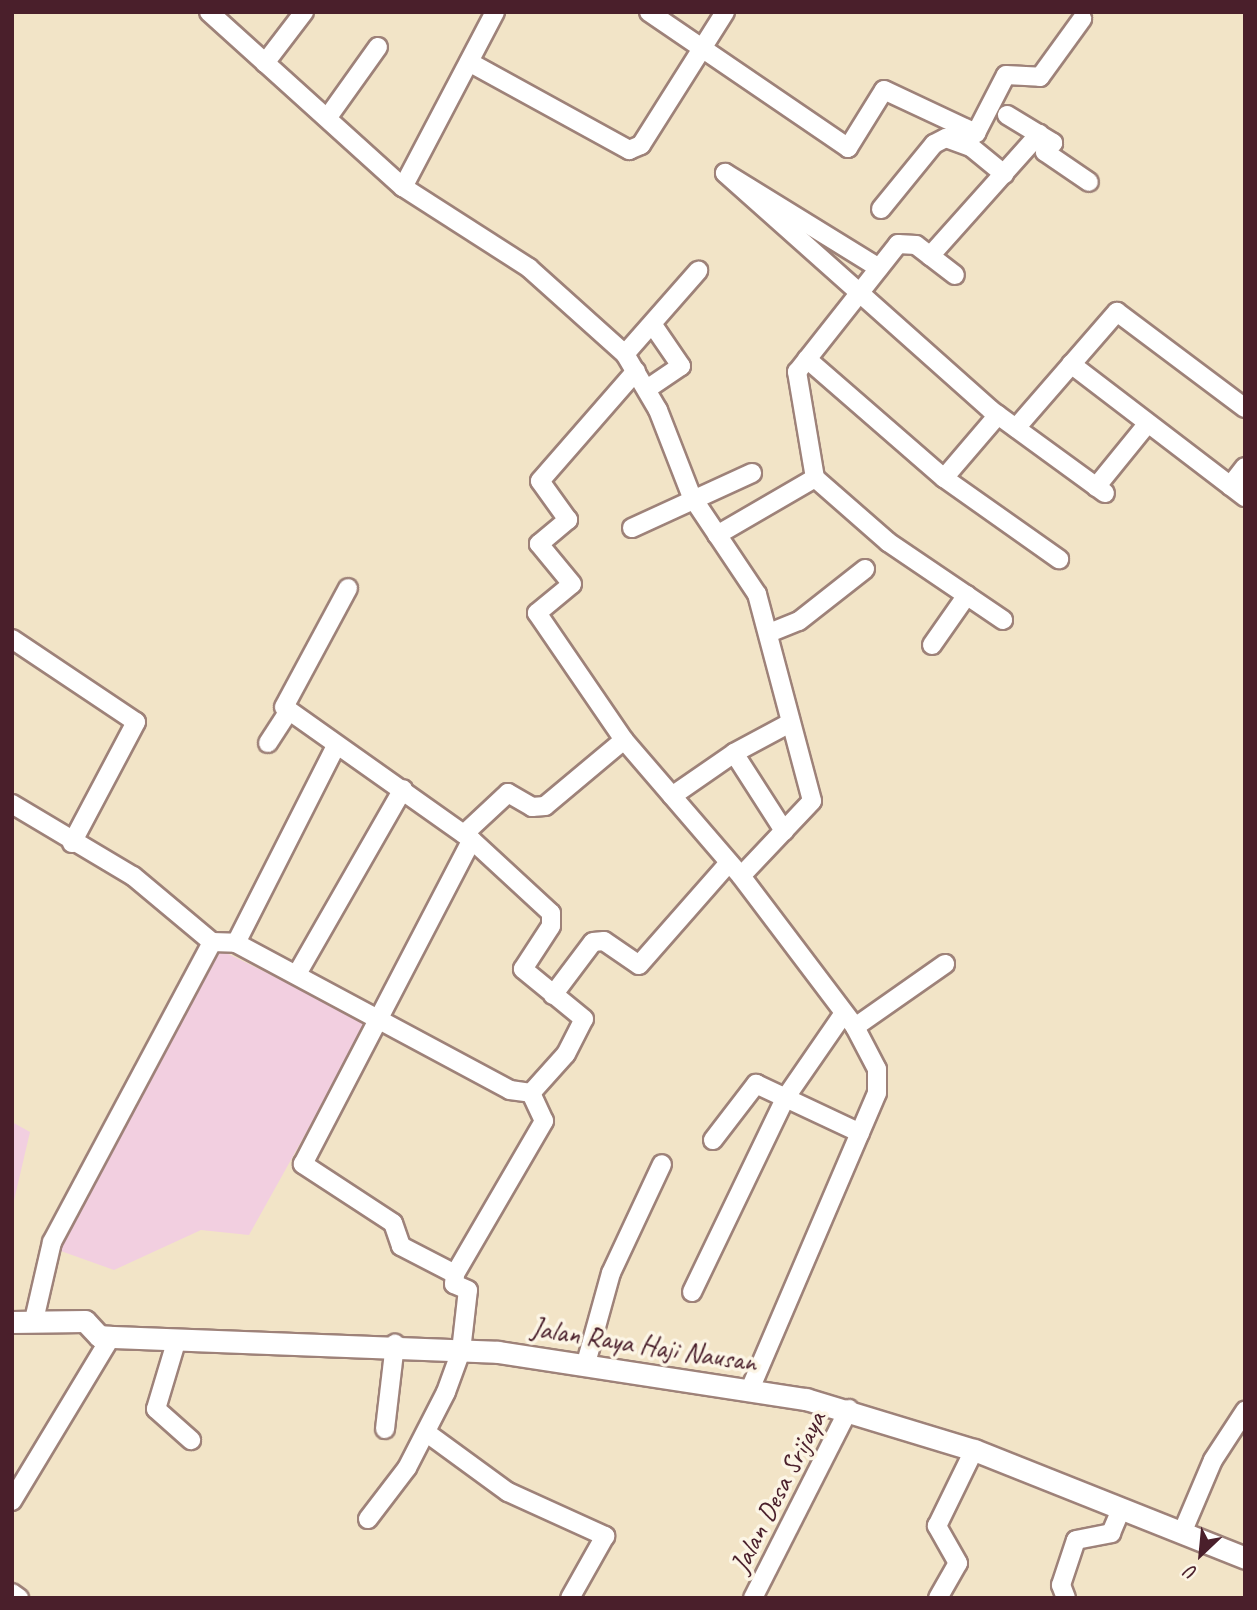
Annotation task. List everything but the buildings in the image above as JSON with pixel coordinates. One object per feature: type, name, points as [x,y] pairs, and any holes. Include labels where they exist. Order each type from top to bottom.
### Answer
[{"type":"street","points":[[265,63],[304,12]]},
{"type":"street","points":[[403,187],[495,12]]},
{"type":"street","points":[[649,12],[848,148],[884,90],[976,133],[1006,75],[1037,79],[1082,19]]},
{"type":"street","points":[[469,62],[629,150],[641,145],[724,12]]},
{"type":"street","points":[[211,13],[403,187],[529,268],[625,354],[647,389],[692,497],[757,594],[812,801],[783,831],[734,870],[639,965],[599,940],[553,996]]},
{"type":"street","points":[[328,117],[378,47]]},
{"type":"street","points":[[1007,115],[1089,182]]},
{"type":"street","points":[[881,209],[946,138],[971,147],[1004,174]]},
{"type":"street","points":[[930,256],[1004,174],[1038,143]]},
{"type":"street","points":[[879,268],[725,173],[998,415],[1101,490],[1148,423]]},
{"type":"street","points":[[955,275],[930,256],[904,243],[879,268],[797,372],[815,478],[888,542],[1003,620]]},
{"type":"street","points":[[625,354],[655,328],[698,271]]},
{"type":"street","points":[[1016,428],[1117,312],[1245,408]]},
{"type":"street","points":[[647,389],[681,366],[655,328]]},
{"type":"street","points":[[807,359],[944,478],[1059,559]]},
{"type":"street","points":[[1072,364],[1245,497]]},
{"type":"street","points":[[636,371],[540,481],[568,520],[539,544],[572,584],[537,613],[624,740],[734,870],[850,1020],[878,1081],[860,1133],[750,1389]]},
{"type":"street","points":[[944,478],[998,415]]},
{"type":"street","points":[[1230,486],[1245,467]]},
{"type":"street","points":[[632,528],[692,497],[752,473]]},
{"type":"street","points":[[718,535],[815,478]]},
{"type":"street","points":[[769,633],[799,621],[865,569]]},
{"type":"street","points":[[348,588],[284,701],[287,714],[335,748],[403,789],[468,837],[551,913],[551,926],[523,969],[584,1019],[566,1055],[531,1093]]},
{"type":"street","points":[[932,645],[967,595]]},
{"type":"street","points":[[12,639],[136,722],[72,843]]},
{"type":"street","points":[[268,743],[287,714]]},
{"type":"street","points":[[672,796],[734,753],[790,723]]},
{"type":"street","points":[[455,1274],[401,1246],[393,1223],[303,1164],[379,1019],[468,837],[500,796],[545,806],[624,740]]},
{"type":"street","points":[[236,943],[335,748]]},
{"type":"street","points":[[734,753],[783,831]]},
{"type":"street","points":[[297,974],[403,789]]},
{"type":"street","points":[[12,804],[72,843],[134,876],[212,942],[236,943],[510,1090],[531,1093]]},
{"type":"street","points":[[36,1318],[52,1242],[212,942]]},
{"type":"street","points":[[692,1292],[786,1097],[850,1020],[945,964]]},
{"type":"street","points":[[713,1140],[753,1084],[860,1133]]},
{"type":"street","points":[[368,1519],[427,1433],[461,1350],[468,1290],[454,1284],[455,1274],[541,1128],[544,1116],[531,1093]]},
{"type":"street","points":[[586,1363],[611,1273],[662,1164]]},
{"type":"street","name":"Jalan Raya Haji Nausan","points":[[12,1322],[36,1318],[85,1321],[99,1336],[111,1337],[395,1344],[586,1363],[750,1389],[849,1409],[974,1450],[1245,1558]]},
{"type":"street","points":[[12,1501],[111,1337]]},
{"type":"street","points":[[177,1339],[156,1409],[191,1440]]},
{"type":"street","points":[[385,1429],[395,1344]]},
{"type":"street","name":"Jalan Desa Srijaya","points":[[753,1598],[849,1409]]},
{"type":"street","points":[[1182,1533],[1213,1460],[1245,1411]]},
{"type":"street","points":[[427,1433],[508,1492],[605,1536],[570,1598]]},
{"type":"street","points":[[938,1598],[958,1563],[937,1526],[974,1450]]},
{"type":"street","points":[[1066,1598],[1061,1585],[1076,1540],[1111,1533],[1121,1509]]},
{"type":"street","points":[[12,1593],[19,1598]]},
{"type":"shaded area","points":[[216,948],[368,1022],[249,1235],[201,1230],[114,1270],[58,1250]]},
{"type":"shaded area","points":[[12,1122],[30,1132],[12,1209]]}]
